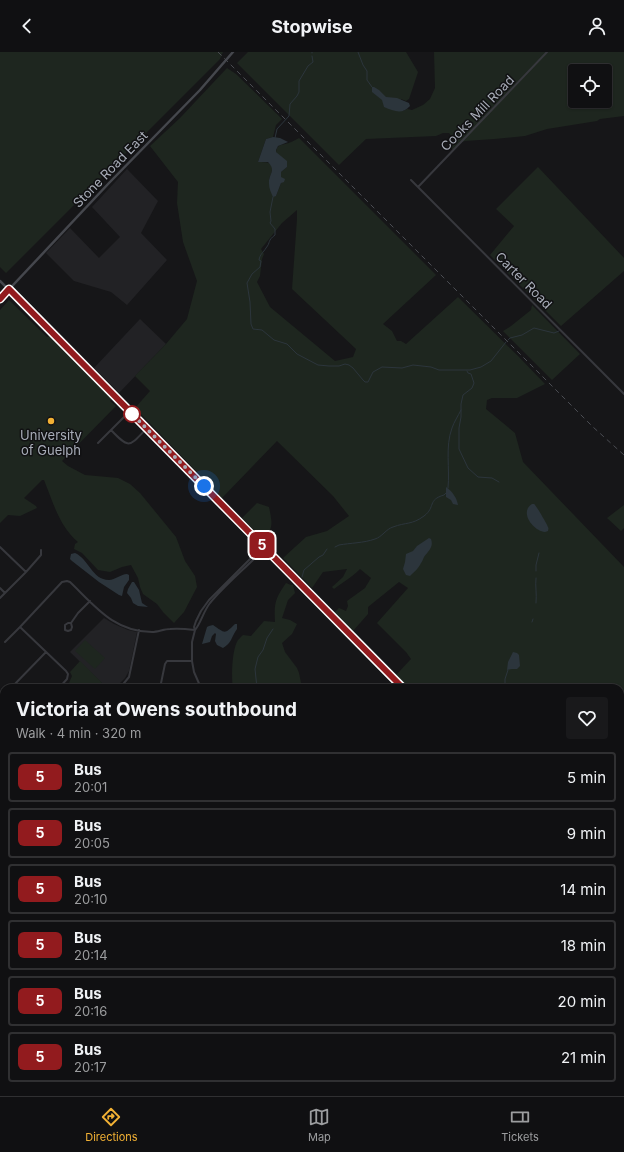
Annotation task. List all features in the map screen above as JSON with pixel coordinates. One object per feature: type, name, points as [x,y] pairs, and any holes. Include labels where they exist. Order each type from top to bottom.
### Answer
[{"type":"main road","name":"Stone Road East","points":[[0,299],[200,90],[234,52]]},
{"type":"main road","points":[[0,281],[399,684]]},
{"type":"street","name":"Cooks Mill Road","points":[[419,186],[547,52]]},
{"type":"street","name":"Carter Road","points":[[411,180],[419,186],[624,394]]},
{"type":"street","points":[[98,443],[124,418]]},
{"type":"street","points":[[111,430],[122,442],[126,444],[134,442],[147,428]]},
{"type":"street","points":[[0,547],[26,572]]},
{"type":"street","points":[[199,684],[194,672],[192,661],[192,642],[196,621],[204,606],[256,553],[264,547]]},
{"type":"street","points":[[0,598],[41,555],[41,550]]},
{"type":"street","points":[[5,642],[64,581],[70,582],[106,616],[125,627],[151,632],[171,629],[195,630]]},
{"type":"street","points":[[0,588],[5,593]]},
{"type":"street","points":[[71,623],[72,629],[67,631],[64,625],[71,623],[78,613],[90,601]]},
{"type":"street","points":[[20,627],[66,671],[68,674],[67,679],[63,684]]},
{"type":"street","points":[[123,684],[129,677],[139,630]]},
{"type":"street","points":[[15,684],[46,652]]},
{"type":"street","points":[[161,684],[164,664],[167,661],[192,661]]},
{"type":"shaded area","points":[[0,52],[223,52],[220,59],[6,273],[0,267]]},
{"type":"shaded area","points":[[248,52],[406,52],[418,72],[409,99],[406,101],[401,99],[403,111],[407,109],[412,110],[423,105],[430,99],[435,88],[434,52],[624,52],[624,116],[547,129],[525,136],[465,141],[460,143],[453,150],[450,147],[455,140],[449,133],[443,133],[436,136],[366,139],[339,165],[237,63]]},
{"type":"shaded area","points":[[227,68],[236,74],[282,119],[276,125],[273,137],[266,139],[258,162],[268,163],[272,166],[269,179],[276,196],[281,183],[281,172],[287,167],[276,152],[277,148],[280,145],[289,143],[299,138],[436,275],[383,324],[392,331],[397,341],[401,341],[406,344],[458,297],[545,384],[517,398],[492,398],[487,400],[486,409],[515,433],[523,462],[624,567],[624,684],[405,684],[396,675],[411,659],[377,623],[408,588],[399,582],[368,607],[368,614],[353,631],[334,613],[339,608],[346,611],[348,606],[347,601],[365,588],[371,578],[360,569],[334,589],[332,587],[343,577],[347,569],[323,572],[312,588],[283,558],[306,537],[327,531],[349,516],[333,496],[277,441],[222,498],[135,408],[150,391],[135,376],[166,344],[187,319],[197,281],[183,242],[177,203],[178,182],[150,146],[180,118]],"holes":[[[297,210],[292,289],[356,349],[353,357],[335,361],[270,307],[257,282],[260,276],[264,254],[261,249],[282,223]]]},
{"type":"shaded area","points":[[372,87],[379,90],[386,97],[397,98],[409,103],[410,106],[404,111],[395,111],[384,107],[382,100],[372,92]]},
{"type":"shaded area","points":[[273,137],[280,138],[288,142],[278,146],[276,150],[276,152],[287,161],[287,167],[281,172],[281,177],[285,179],[284,182],[281,183],[276,196],[273,197],[269,184],[272,170],[271,165],[268,162],[258,162],[266,139]]},
{"type":"shaded area","points":[[538,167],[624,258],[624,271],[561,326],[490,255],[514,226],[496,209]]},
{"type":"shaded area","points":[[127,169],[158,201],[141,233],[167,260],[127,305],[111,292],[74,281],[46,253],[70,228],[99,258],[120,237],[92,207]]},
{"type":"shaded area","points":[[9,300],[47,337],[50,336],[113,398],[110,401],[116,406],[62,461],[85,475],[118,478],[130,484],[140,493],[176,537],[185,561],[195,576],[197,587],[184,612],[174,623],[157,604],[143,594],[138,578],[131,565],[110,572],[98,570],[82,553],[74,549],[75,544],[78,542],[71,536],[61,521],[44,480],[42,480],[24,498],[37,508],[20,516],[8,515],[0,523],[0,310]]},
{"type":"shaded area","points":[[532,305],[580,354],[552,380],[503,331],[531,310]]},
{"type":"shaded area","points":[[140,319],[166,344],[119,393],[94,368]]},
{"type":"shaded area","points":[[446,487],[454,495],[458,505],[453,504],[451,500],[446,497]]},
{"type":"shaded area","points":[[257,503],[269,507],[270,512],[271,528],[264,540],[242,518]]},
{"type":"shaded area","points":[[532,504],[535,505],[542,516],[548,531],[540,531],[529,521],[527,512],[528,507]]},
{"type":"shaded area","points":[[624,505],[624,528],[621,531],[607,518]]},
{"type":"shaded area","points":[[429,538],[432,542],[430,549],[416,570],[410,576],[406,575],[403,569],[406,554],[413,551],[417,546]]},
{"type":"shaded area","points":[[75,553],[84,560],[98,577],[111,580],[125,574],[129,575],[129,580],[124,587],[122,596],[99,582],[72,561],[70,559],[71,554]]},
{"type":"shaded area","points":[[132,582],[134,582],[139,590],[142,603],[148,607],[138,606],[133,603],[127,593]]},
{"type":"shaded area","points":[[286,583],[293,585],[295,593],[288,600],[282,618],[297,624],[292,634],[282,643],[285,652],[297,668],[301,684],[233,684],[232,663],[234,650],[238,640],[243,635],[251,636],[264,621],[275,622],[276,601]]},
{"type":"shaded area","points":[[104,618],[128,630],[137,632],[129,671],[119,684],[103,684],[70,652]]},
{"type":"shaded area","points":[[237,624],[237,629],[230,642],[223,648],[217,645],[215,641],[215,633],[210,642],[202,644],[207,627],[213,625],[224,632],[229,630]]},
{"type":"shaded area","points":[[85,640],[105,658],[95,669],[75,651]]},
{"type":"shaded area","points":[[513,652],[519,655],[520,666],[517,669],[507,670],[508,662]]},
{"type":"shaded area","points":[[80,661],[103,684],[68,684],[72,676],[70,672]]},
{"type":"waterway","points":[[358,52],[367,71],[367,80],[372,87]]},
{"type":"waterway","points":[[275,138],[277,129],[289,116],[290,104],[299,92],[299,81],[308,66],[313,62],[312,56]]},
{"type":"waterway","points":[[273,197],[270,212],[270,223],[275,229],[275,235],[260,256],[260,267],[252,274],[247,283],[251,324],[253,329],[262,330],[274,340],[287,344],[297,354],[318,365],[349,365],[365,382],[368,382],[373,372],[382,367],[402,368],[413,365],[431,367],[439,370],[470,370],[481,367],[491,361],[506,342]]},
{"type":"waterway","points":[[508,340],[510,338],[522,335],[534,328],[554,333],[559,331]]},
{"type":"waterway","points":[[467,371],[471,374],[474,383],[472,388],[463,395],[459,428],[459,449],[468,468],[478,477],[492,478],[499,482]]},
{"type":"waterway","points":[[448,488],[448,450],[450,435],[461,410]]},
{"type":"waterway","points":[[335,547],[375,539],[391,528],[416,521],[428,513],[435,499],[446,493]]},
{"type":"waterway","points":[[302,577],[304,570],[323,555],[327,549]]},
{"type":"waterway","points":[[536,571],[539,553]]},
{"type":"waterway","points":[[536,578],[536,603]]},
{"type":"waterway","points":[[257,684],[255,669],[258,657],[273,629]]},
{"type":"waterway","points":[[505,684],[508,670]]},
{"type":"railway","points":[[218,52],[593,427],[624,455]]},
{"type":"bus line","name":"5","points":[[0,299],[9,289],[399,684]]},
{"type":"place","name":"University of Guelph","points":[[51,421]]},
{"type":"route","points":[[132,414],[128,410],[204,486]]}]
